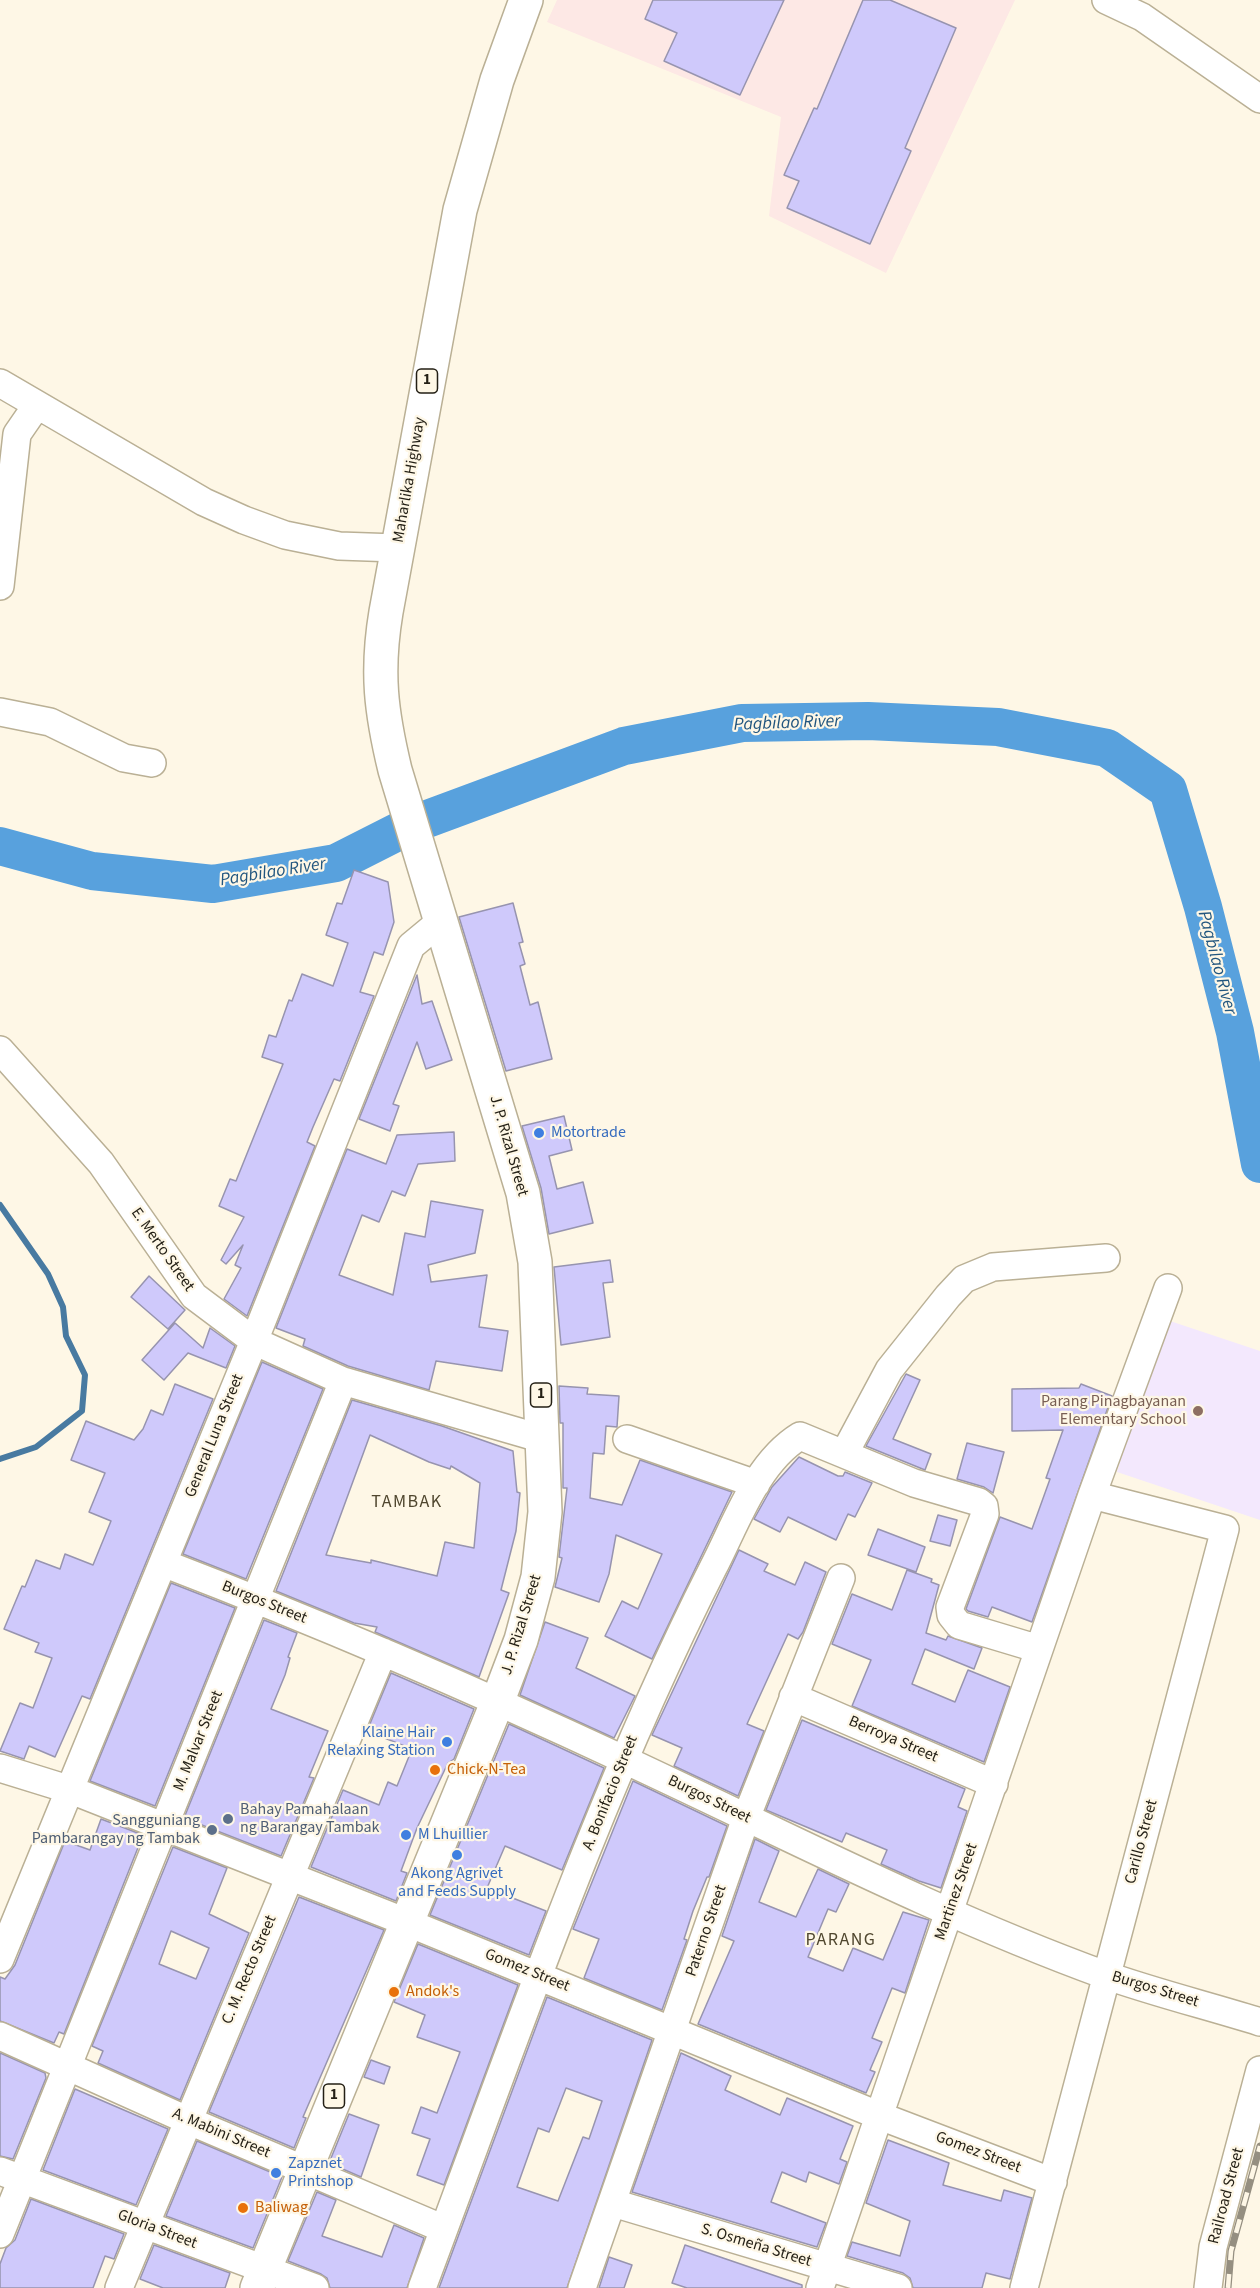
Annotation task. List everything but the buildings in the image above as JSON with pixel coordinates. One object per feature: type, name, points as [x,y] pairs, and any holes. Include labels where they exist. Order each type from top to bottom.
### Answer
[{"type":"main road","name":"Maharlika Highway","points":[[421,859],[384,725],[379,676],[380,647],[460,210],[497,80],[526,0]]},
{"type":"main road","name":"J. P. Rizal Street","points":[[260,2279],[497,1703],[521,1640],[538,1577],[545,1512],[535,1262],[523,1193],[421,859]]},
{"type":"street","points":[[1106,0],[1142,17],[1260,99]]},
{"type":"street","points":[[0,383],[204,502],[244,520],[285,535],[339,546],[398,548]]},
{"type":"street","points":[[0,586],[17,434],[37,405]]},
{"type":"street","points":[[0,712],[50,722],[124,758],[152,763]]},
{"type":"street","name":"General Luna Street","points":[[0,1959],[255,1341],[411,946],[440,922]]},
{"type":"street","name":"E. Merto Street","points":[[0,1050],[101,1163],[194,1296],[255,1341],[343,1382],[543,1439]]},
{"type":"street","points":[[844,1454],[889,1370],[964,1279],[993,1267],[1106,1258]]},
{"type":"street","name":"Martinez Street","points":[[824,2277],[1092,1495],[1168,1288]]},
{"type":"street","name":"M. Malvar Street","points":[[0,2234],[11,2175],[66,2066],[343,1382]]},
{"type":"street","name":"A. Bonifacio Street","points":[[422,2288],[538,1976],[624,1759],[659,1678],[756,1484],[783,1446],[800,1436],[914,1483],[979,1502],[984,1506],[985,1514],[950,1607],[951,1615],[959,1624],[1039,1649]]},
{"type":"street","points":[[627,1439],[756,1484]]},
{"type":"street","name":"Carillo Street","points":[[1024,2288],[1225,1529],[1092,1495]]},
{"type":"street","name":"Burgos Street","points":[[163,1563],[383,1652],[624,1759],[950,1913],[1107,1975],[1260,2022]]},
{"type":"street","name":"Paterno Street","points":[[582,2288],[614,2203],[746,1818],[841,1578]]},
{"type":"street","name":"C. M. Recto Street","points":[[119,2288],[383,1652]]},
{"type":"street","name":"Berroya Street","points":[[793,1697],[993,1784]]},
{"type":"street","name":"Gomez Street","points":[[0,1768],[71,1790],[406,1922],[880,2116],[1053,2181]]},
{"type":"street","name":"A. Mabini Street","points":[[0,2036],[187,2120],[444,2229]]},
{"type":"street","name":"Railroad Street","points":[[1208,2288],[1213,2247],[1260,2070]]},
{"type":"street","name":"Gloria Street","points":[[11,2175],[145,2226],[260,2279],[315,2288]]},
{"type":"street","name":"S. Osmeña Street","points":[[614,2203],[824,2277],[897,2288]]},
{"type":"shaded area","points":[[557,0],[1015,0],[886,273],[769,216],[781,117],[547,22]]},
{"type":"shaded area","name":"Parang Pinagbayanan Elementary School","points":[[1164,1319],[1260,1351],[1260,1520],[1117,1472]]},
{"type":"waterway","name":"Pagbilao River","points":[[0,846],[92,871],[213,884],[336,863],[411,825],[624,746],[742,723],[868,721],[998,727],[1107,748],[1168,790],[1203,907],[1235,1032],[1260,1164]]},
{"type":"waterway","points":[[0,1205],[48,1274],[63,1307],[66,1336],[85,1375],[82,1411],[36,1447],[0,1459]]},
{"type":"railway","points":[[1228,2288],[1231,2251],[1260,2146]]},
{"type":"place","name":"Motortrade","points":[[539,1133]]},
{"type":"place","name":"Parang Pinagbayanan Elementary School","points":[[1198,1411]]},
{"type":"place","name":"Klaine Hair Relaxing Station","points":[[447,1742]]},
{"type":"place","name":"Chick-N-Tea","points":[[435,1770]]},
{"type":"place","name":"Bahay Pamahalaan ng Barangay Tambak","points":[[228,1819]]},
{"type":"place","name":"Sangguniang Pambarangay ng Tambak","points":[[212,1830]]},
{"type":"place","name":"M Lhuillier","points":[[406,1835]]},
{"type":"place","name":"Akong Agrivet and Feeds Supply","points":[[457,1855]]},
{"type":"place","name":"Andok's","points":[[394,1992]]},
{"type":"place","name":"Zapznet Printshop","points":[[276,2173]]},
{"type":"place","name":"Baliwag","points":[[243,2208]]},
{"type":"district","name":"TAMBAK","points":[[407,1503]]},
{"type":"district","name":"PARANG","points":[[841,1941]]}]
